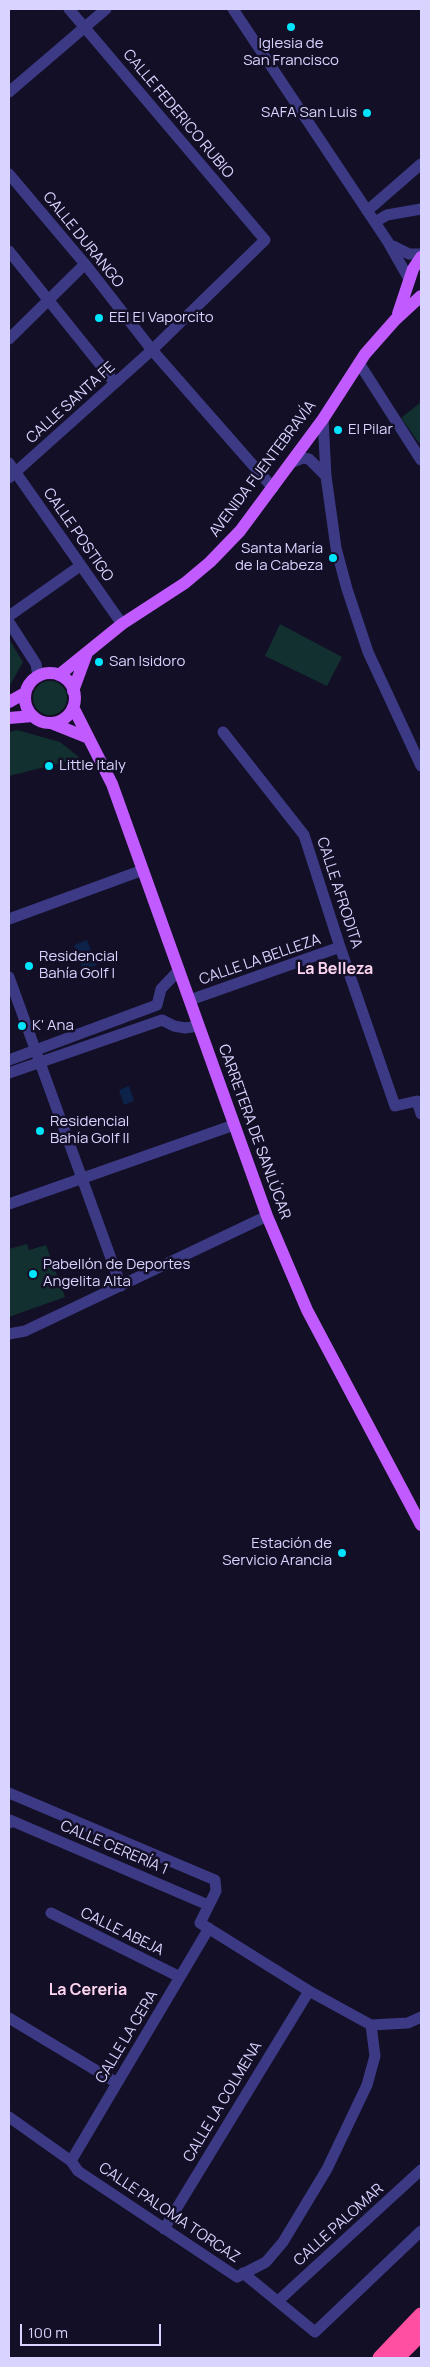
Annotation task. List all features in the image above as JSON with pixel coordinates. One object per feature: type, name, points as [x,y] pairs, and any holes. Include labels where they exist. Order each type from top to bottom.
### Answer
[{"type":"highway","points":[[397,2358],[414,2337],[421,2313]]},
{"type":"highway","points":[[380,2358],[414,2337]]},
{"type":"main road","name":"AVENIDA FUENTEBRAVÍA","points":[[395,320],[409,279],[421,256]]},
{"type":"main road","points":[[409,279],[421,295]]},
{"type":"main road","name":"AVENIDA FUENTEBRAVÍA","points":[[59,675],[122,624],[185,583],[210,562],[240,531],[323,419],[359,363],[395,320],[421,295]]},
{"type":"main road","points":[[51,723],[64,719],[73,707],[73,691],[87,653]]},
{"type":"main road","points":[[73,691],[67,681],[59,675],[38,676],[29,684],[25,692],[26,707],[40,721],[51,723],[86,738]]},
{"type":"main road","points":[[9,702],[25,692]]},
{"type":"main road","name":"CARRETERA DE SANLÚCAR","points":[[73,707],[86,738],[112,784],[267,1216],[307,1310],[421,1525]]},
{"type":"main road","points":[[9,718],[33,716]]},
{"type":"street","name":"CALLE FEDERICO RUBIO","points":[[69,9],[265,240]]},
{"type":"street","points":[[9,92],[106,9]]},
{"type":"street","points":[[234,9],[388,242],[409,279]]},
{"type":"street","points":[[367,211],[421,164]]},
{"type":"street","name":"CALLE DURANGO","points":[[9,174],[85,264],[152,350],[273,488]]},
{"type":"street","points":[[375,222],[387,215],[421,209]]},
{"type":"street","name":"CALLE SANTA FE","points":[[12,476],[116,384],[265,240]]},
{"type":"street","points":[[388,242],[404,252],[421,256]]},
{"type":"street","points":[[9,251],[116,384]]},
{"type":"street","points":[[9,339],[47,299],[85,264]]},
{"type":"street","points":[[359,363],[421,460]]},
{"type":"street","points":[[323,419],[326,476],[336,548],[365,643],[421,766]]},
{"type":"street","points":[[313,462],[324,452]]},
{"type":"street","points":[[291,464],[303,458],[313,462],[326,476]]},
{"type":"street","name":"CALLE POSTIGO","points":[[9,463],[12,476],[122,624]]},
{"type":"street","points":[[38,676],[36,664],[10,624],[80,566]]},
{"type":"street","name":"CALLE AFRODITA","points":[[223,732],[304,835],[340,947],[395,1106],[417,1100],[421,1114]]},
{"type":"street","points":[[9,919],[143,870]]},
{"type":"street","name":"CALLE LA BELLEZA","points":[[190,1000],[340,947]]},
{"type":"street","points":[[162,1020],[157,1005],[162,989],[179,970]]},
{"type":"street","points":[[9,977],[121,1286]]},
{"type":"street","points":[[9,1060],[157,1005]]},
{"type":"street","points":[[9,1073],[162,1020],[179,1027],[198,1026]]},
{"type":"street","points":[[9,1204],[234,1126]]},
{"type":"street","points":[[9,1334],[25,1331],[267,1216]]},
{"type":"street","points":[[9,1793],[215,1880],[217,1883],[216,1891],[200,1923],[309,1991],[371,2025],[408,2024],[421,2017]]},
{"type":"street","name":"CALLE CERERÍA 1","points":[[9,1823],[10,1820],[208,1905]]},
{"type":"street","name":"CALLE ABEJA","points":[[51,1913],[180,1977]]},
{"type":"street","name":"CALLE LA CERA","points":[[71,2161],[209,1928]]},
{"type":"street","name":"CALLE LA COLMENA","points":[[164,2229],[309,1991]]},
{"type":"street","points":[[9,2018],[117,2083]]},
{"type":"street","name":"CALLE PALOMA TORCAZ","points":[[9,2117],[71,2161],[78,2171],[237,2277],[266,2262],[283,2242],[327,2170],[367,2086],[375,2056],[371,2025]]},
{"type":"street","name":"CALLE PALOMAR","points":[[278,2301],[421,2170]]},
{"type":"street","points":[[243,2273],[315,2332],[421,2231]]},
{"type":"green space","points":[[421,402],[421,441],[419,443],[401,418]]},
{"type":"green space","points":[[280,624],[342,657],[327,686],[265,656]]},
{"type":"green space","points":[[9,639],[23,662],[9,687]]},
{"type":"green space","points":[[50,681],[57,682],[62,686],[66,691],[66,705],[62,710],[57,714],[50,715],[43,714],[38,710],[34,705],[33,698],[34,691],[38,686],[43,682]]},
{"type":"green space","points":[[17,730],[60,742],[80,758],[9,776],[9,732]]},
{"type":"green space","name":"Pabellón de Deportes Angelita Alta","points":[[27,1244],[29,1250],[46,1245],[65,1297],[9,1317],[9,1249]]},
{"type":"water","name":"Residencial Bahía Golf I","points":[[87,940],[97,965],[83,970],[74,945]]},
{"type":"water","points":[[129,1086],[134,1101],[124,1105],[119,1090]]},
{"type":"place","name":"Iglesia de San Francisco","points":[[291,27]]},
{"type":"place","name":"SAFA San Luis","points":[[367,113]]},
{"type":"place","name":"EEI El Vaporcito","points":[[99,318]]},
{"type":"place","name":"El Pilar","points":[[338,430]]},
{"type":"place","name":"Santa María de la Cabeza","points":[[333,558]]},
{"type":"place","name":"San Isidoro","points":[[99,662]]},
{"type":"place","name":"Little Italy","points":[[49,766]]},
{"type":"place","name":"Residencial Bahía Golf I","points":[[29,966]]},
{"type":"place","name":"K' Ana","points":[[22,1026]]},
{"type":"place","name":"Residencial Bahía Golf II","points":[[40,1131]]},
{"type":"place","name":"Pabellón de Deportes Angelita Alta","points":[[33,1274]]},
{"type":"place","name":"Estación de Servicio Arancia","points":[[342,1553]]},
{"type":"district","name":"La Belleza","points":[[335,970]]},
{"type":"district","name":"La Cereria","points":[[88,1991]]}]
